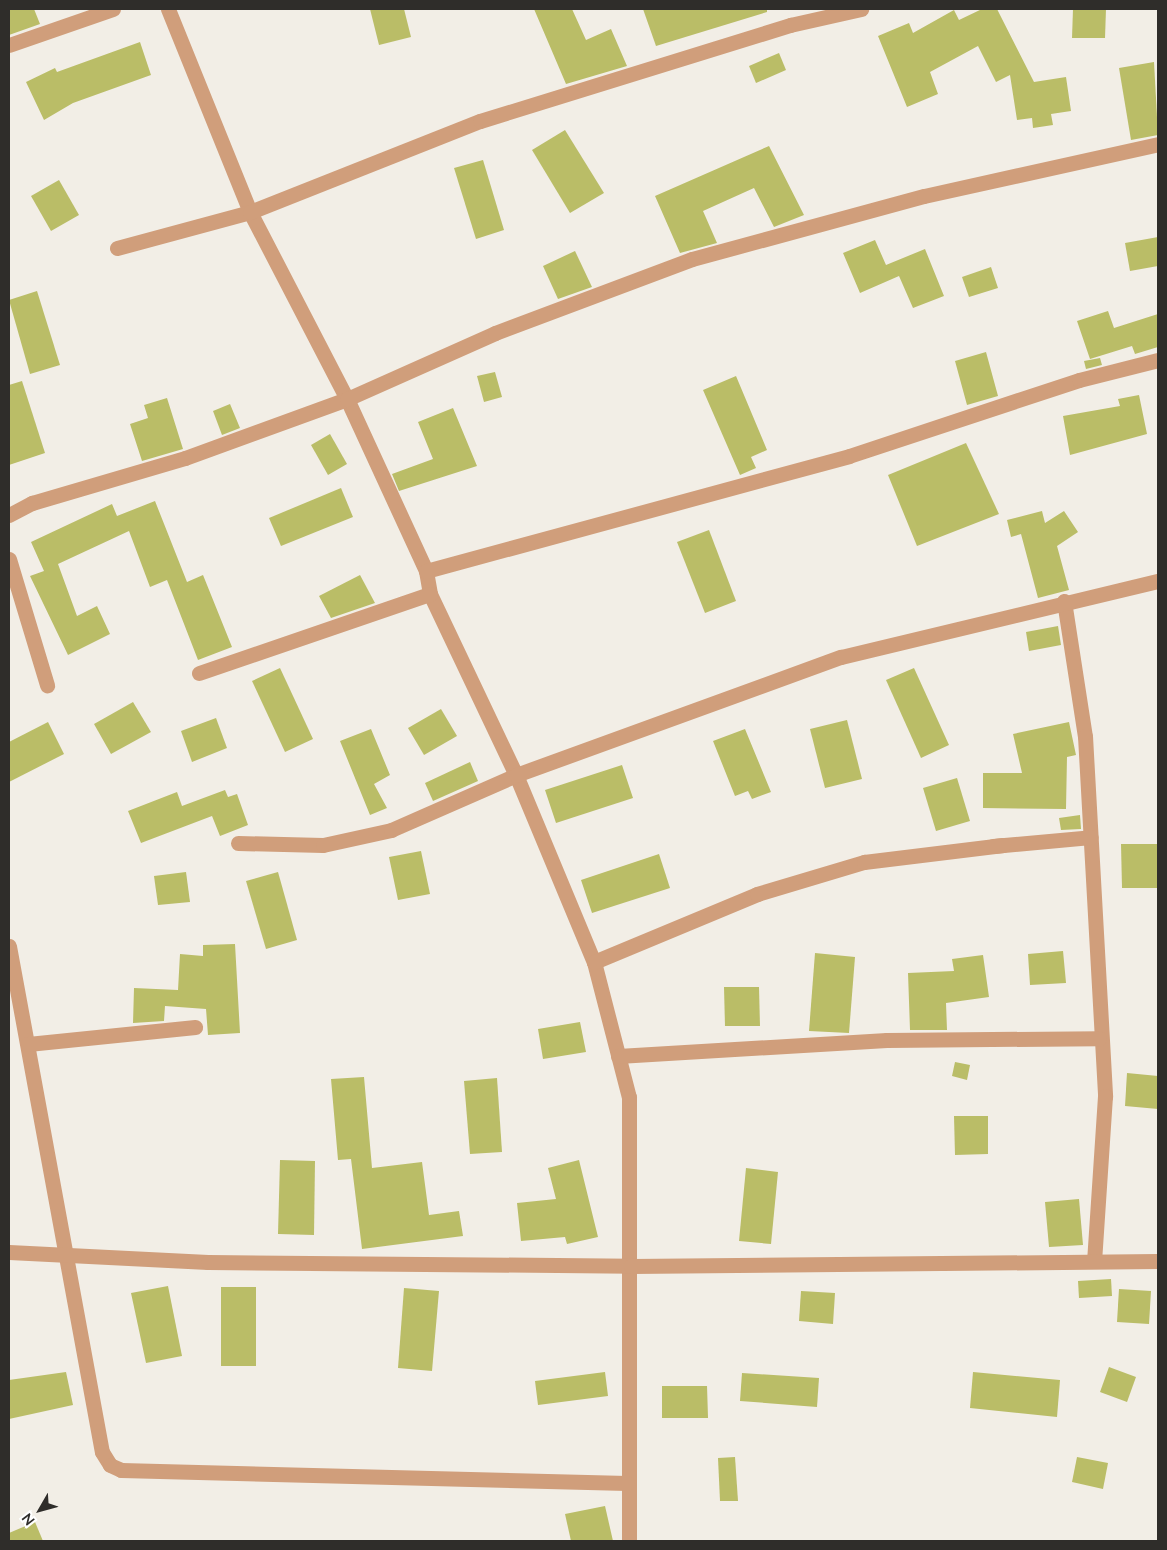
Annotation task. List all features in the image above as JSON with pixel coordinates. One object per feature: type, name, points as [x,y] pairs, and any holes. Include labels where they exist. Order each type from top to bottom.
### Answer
[{"type":"street","points":[[9,45],[113,9]]},
{"type":"street","points":[[117,248],[250,212],[480,121],[790,25],[861,9]]},
{"type":"street","points":[[171,10],[250,212],[347,399],[426,571],[430,594],[516,775],[594,962],[629,1097],[631,1266],[627,1483],[629,1541]]},
{"type":"street","points":[[9,515],[32,503],[185,458],[347,399],[495,333],[692,259],[924,196],[1158,144]]},
{"type":"street","points":[[426,571],[840,459],[1079,380],[1158,360]]},
{"type":"street","points":[[9,559],[47,685]]},
{"type":"street","points":[[238,843],[323,845],[391,830],[516,775],[841,657],[1064,601],[1158,581]]},
{"type":"street","points":[[199,673],[430,594]]},
{"type":"street","points":[[1064,601],[1084,736],[1092,838],[1099,1038],[1105,1096],[1094,1261]]},
{"type":"street","points":[[914,852],[1092,838]]},
{"type":"street","points":[[594,962],[757,894],[864,862],[1003,845]]},
{"type":"street","points":[[9,946],[16,1022],[28,1044],[64,1253],[102,1452],[117,1469],[627,1483]]},
{"type":"street","points":[[28,1044],[195,1027]]},
{"type":"street","points":[[618,1056],[888,1040],[1099,1038]]},
{"type":"street","points":[[9,1252],[64,1253],[208,1262],[631,1266],[1158,1261]]},
{"type":"building","points":[[9,9],[34,9],[40,24],[9,35]]},
{"type":"building","points":[[370,9],[404,9],[411,37],[379,45]]},
{"type":"building","points":[[534,9],[572,9],[586,40],[611,29],[627,66],[566,84]]},
{"type":"building","points":[[643,9],[767,9],[767,12],[656,46]]},
{"type":"building","points":[[982,9],[997,9],[1034,82],[1066,77],[1071,111],[1051,114],[1053,125],[1033,128],[1032,118],[1017,120],[1010,75],[996,82],[978,46],[930,72],[938,94],[907,107],[878,36],[909,23],[913,33],[954,10],[959,20]]},
{"type":"building","points":[[1073,9],[1106,9],[1105,38],[1072,38]]},
{"type":"building","points":[[140,42],[151,75],[73,103],[44,120],[26,82],[55,68],[57,72]]},
{"type":"building","points":[[779,53],[786,70],[756,83],[749,66]]},
{"type":"building","points":[[1154,62],[1158,135],[1131,140],[1119,68]]},
{"type":"building","points":[[565,130],[604,193],[570,213],[532,150]]},
{"type":"building","points":[[769,146],[804,215],[774,227],[754,188],[703,211],[717,243],[680,253],[655,196]]},
{"type":"building","points":[[483,160],[504,230],[476,239],[454,168]]},
{"type":"building","points":[[59,180],[79,215],[51,231],[31,196]]},
{"type":"building","points":[[1158,237],[1158,266],[1130,271],[1125,243]]},
{"type":"building","points":[[875,240],[886,265],[925,249],[944,296],[913,308],[899,276],[860,293],[843,253]]},
{"type":"building","points":[[575,251],[592,287],[558,299],[543,266]]},
{"type":"building","points":[[991,267],[998,288],[969,297],[962,277]]},
{"type":"building","points":[[37,291],[60,365],[30,374],[9,300]]},
{"type":"building","points":[[1108,311],[1114,328],[1158,314],[1158,347],[1135,354],[1132,346],[1090,359],[1077,321]]},
{"type":"building","points":[[986,352],[998,396],[967,405],[955,361]]},
{"type":"building","points":[[1100,358],[1102,365],[1086,369],[1084,361]]},
{"type":"building","points":[[495,372],[502,397],[484,402],[477,376]]},
{"type":"building","points":[[736,376],[767,450],[751,457],[756,468],[740,475],[703,390]]},
{"type":"building","points":[[22,381],[45,453],[9,465],[9,385]]},
{"type":"building","points":[[1139,395],[1147,434],[1070,455],[1063,416],[1120,406],[1118,399]]},
{"type":"building","points":[[167,398],[183,449],[142,461],[130,424],[148,418],[144,405]]},
{"type":"building","points":[[230,404],[240,428],[222,435],[213,411]]},
{"type":"building","points":[[453,408],[477,466],[399,491],[392,474],[433,459],[418,422]]},
{"type":"building","points":[[330,434],[347,464],[328,475],[311,445]]},
{"type":"building","points":[[966,443],[999,514],[917,546],[888,475]]},
{"type":"building","points":[[341,488],[353,517],[281,546],[269,518]]},
{"type":"building","points":[[155,501],[187,582],[203,575],[232,647],[198,660],[167,580],[150,587],[129,531],[58,564],[77,616],[97,606],[110,634],[68,655],[30,576],[44,571],[31,542],[112,504],[117,516]]},
{"type":"building","points":[[1042,511],[1045,523],[1064,511],[1078,532],[1057,546],[1069,590],[1038,598],[1021,534],[1011,537],[1007,520]]},
{"type":"building","points":[[709,530],[736,601],[705,613],[677,542]]},
{"type":"building","points":[[360,575],[375,603],[331,618],[319,596]]},
{"type":"building","points":[[1058,626],[1061,645],[1029,651],[1026,632]]},
{"type":"building","points":[[280,668],[313,739],[285,752],[252,681]]},
{"type":"building","points":[[914,668],[949,745],[921,758],[886,680]]},
{"type":"building","points":[[133,702],[151,732],[111,754],[94,724]]},
{"type":"building","points":[[441,709],[457,736],[424,755],[408,728]]},
{"type":"building","points":[[216,718],[227,748],[192,762],[181,731]]},
{"type":"building","points":[[847,720],[862,779],[825,788],[810,729]]},
{"type":"building","points":[[48,722],[64,754],[9,782],[9,742]]},
{"type":"building","points":[[1069,722],[1076,755],[1067,757],[1066,809],[983,808],[983,773],[1022,773],[1013,734]]},
{"type":"building","points":[[371,729],[390,775],[374,784],[387,808],[370,815],[340,741]]},
{"type":"building","points":[[745,729],[771,792],[752,799],[748,791],[735,796],[713,741]]},
{"type":"building","points":[[470,762],[478,781],[433,801],[425,783]]},
{"type":"building","points":[[622,765],[633,798],[556,823],[545,790]]},
{"type":"building","points":[[957,778],[970,821],[936,831],[923,788]]},
{"type":"building","points":[[225,790],[228,797],[237,794],[248,825],[220,836],[212,816],[141,843],[128,811],[177,792],[182,806]]},
{"type":"building","points":[[1080,815],[1081,829],[1061,830],[1059,818]]},
{"type":"building","points":[[1121,844],[1158,844],[1158,888],[1122,888]]},
{"type":"building","points":[[421,851],[430,894],[398,900],[389,857]]},
{"type":"building","points":[[659,854],[670,888],[592,913],[581,880]]},
{"type":"building","points":[[186,872],[190,902],[158,905],[154,876]]},
{"type":"building","points":[[278,872],[297,940],[266,949],[246,881]]},
{"type":"building","points":[[235,944],[240,1033],[208,1035],[206,1009],[165,1006],[164,1021],[133,1023],[134,988],[178,990],[180,954],[203,956],[203,945]]},
{"type":"building","points":[[1063,951],[1066,983],[1030,985],[1028,954]]},
{"type":"building","points":[[815,953],[855,957],[849,1033],[809,1031]]},
{"type":"building","points":[[983,955],[989,997],[946,1003],[947,1030],[910,1030],[908,973],[954,971],[952,959]]},
{"type":"building","points":[[724,987],[759,987],[760,1026],[725,1026]]},
{"type":"building","points":[[580,1022],[586,1052],[543,1059],[538,1029]]},
{"type":"building","points":[[955,1062],[970,1065],[967,1080],[952,1076]]},
{"type":"building","points":[[1127,1073],[1158,1076],[1158,1109],[1125,1106]]},
{"type":"building","points":[[364,1077],[372,1168],[422,1162],[429,1215],[459,1211],[463,1236],[362,1249],[351,1159],[338,1160],[331,1079]]},
{"type":"building","points":[[497,1078],[502,1152],[470,1154],[464,1081]]},
{"type":"building","points":[[954,1116],[988,1116],[988,1154],[955,1155]]},
{"type":"building","points":[[280,1160],[315,1161],[314,1235],[278,1234]]},
{"type":"building","points":[[579,1160],[598,1237],[567,1244],[565,1237],[521,1241],[517,1203],[556,1199],[548,1168]]},
{"type":"building","points":[[746,1168],[778,1172],[771,1244],[739,1241]]},
{"type":"building","points":[[1079,1199],[1083,1245],[1049,1247],[1045,1202]]},
{"type":"building","points":[[1111,1279],[1112,1296],[1079,1298],[1078,1281]]},
{"type":"building","points":[[168,1286],[182,1356],[146,1363],[131,1293]]},
{"type":"building","points":[[221,1287],[256,1287],[256,1366],[221,1366]]},
{"type":"building","points":[[404,1288],[439,1291],[432,1371],[398,1368]]},
{"type":"building","points":[[1119,1289],[1151,1291],[1149,1324],[1117,1322]]},
{"type":"building","points":[[801,1291],[835,1293],[833,1324],[799,1321]]},
{"type":"building","points":[[1109,1367],[1136,1377],[1127,1402],[1100,1392]]},
{"type":"building","points":[[66,1372],[73,1405],[9,1419],[9,1380]]},
{"type":"building","points":[[605,1372],[608,1396],[538,1405],[535,1381]]},
{"type":"building","points":[[973,1372],[1060,1380],[1057,1417],[970,1408]]},
{"type":"building","points":[[742,1373],[819,1378],[817,1407],[740,1401]]},
{"type":"building","points":[[662,1386],[707,1386],[708,1418],[662,1418]]},
{"type":"building","points":[[735,1457],[738,1501],[720,1501],[718,1458]]},
{"type":"building","points":[[1077,1457],[1108,1463],[1103,1489],[1072,1482]]},
{"type":"building","points":[[605,1506],[613,1541],[571,1541],[565,1514]]},
{"type":"building","points":[[35,1522],[43,1541],[9,1541],[9,1533]]}]
